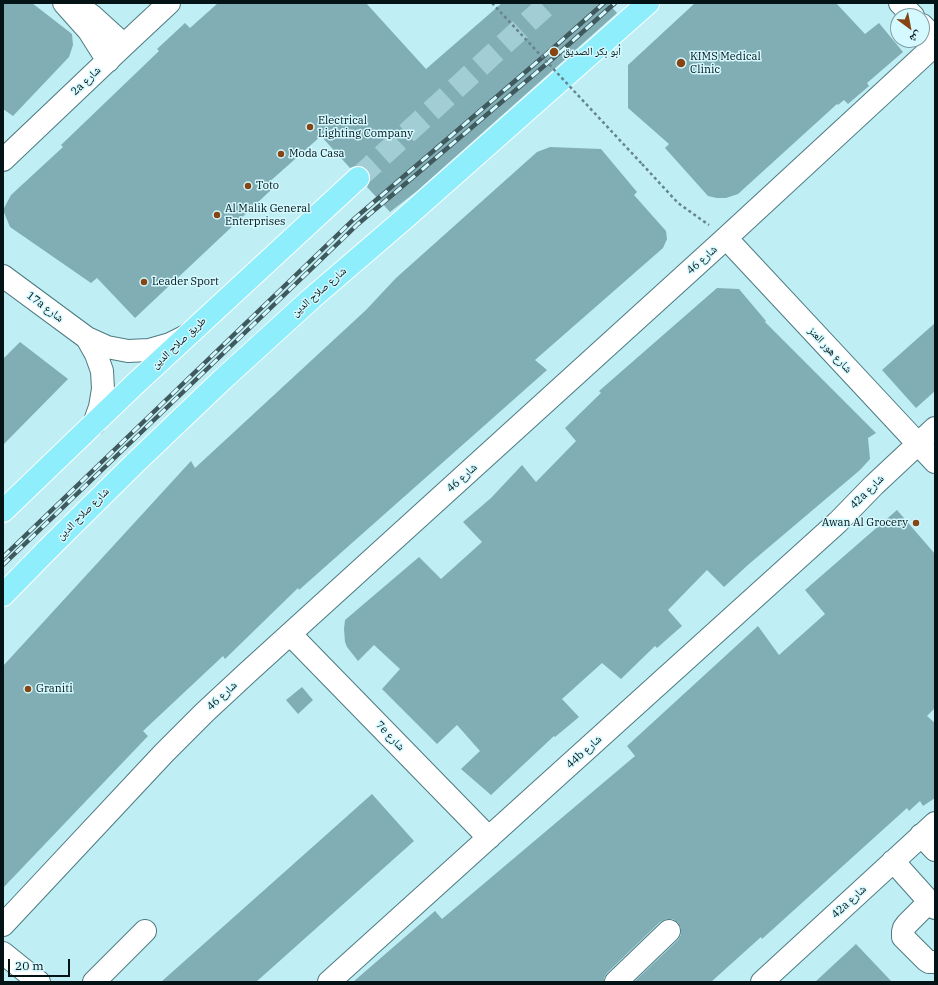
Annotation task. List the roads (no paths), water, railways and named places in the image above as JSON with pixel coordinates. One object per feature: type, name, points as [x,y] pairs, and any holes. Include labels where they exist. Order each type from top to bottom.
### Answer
[{"type":"main road","name":"شارع صلاح الدين","points":[[3,596],[54,542],[223,379],[312,298],[648,3]]},
{"type":"main road","name":"طريق صلاح الدين","points":[[3,511],[134,385],[358,178]]},
{"type":"street","points":[[64,3],[89,31],[108,61]]},
{"type":"street","points":[[72,3],[91,15],[124,45]]},
{"type":"street","name":"2a شارع","points":[[3,160],[169,3]]},
{"type":"street","name":"شارع 46","points":[[3,925],[164,753],[226,692],[726,238],[935,45]]},
{"type":"street","name":"شارع هور العنز","points":[[726,238],[929,451]]},
{"type":"street","name":"17a شارع","points":[[3,276],[87,338],[107,347],[128,351],[149,350],[170,344],[189,334]]},
{"type":"street","name":"17a شارع","points":[[87,338],[96,354],[102,371],[103,383],[100,407],[94,424]]},
{"type":"street","name":"42a شارع","points":[[838,522],[858,508],[929,451],[935,428]]},
{"type":"street","name":"44b شارع","points":[[329,982],[838,522]]},
{"type":"street","name":"7e شارع","points":[[290,634],[489,838]]},
{"type":"street","name":"42a شارع","points":[[762,982],[893,862],[930,836]]},
{"type":"street","points":[[893,862],[932,905],[907,924],[902,932],[903,936],[926,960],[929,962],[935,962]]},
{"type":"street","points":[[94,982],[145,931]]},
{"type":"street","points":[[616,982],[669,931]]},
{"type":"street","points":[[3,953],[40,982]]},
{"type":"tunnel","points":[[358,178],[549,3]]},
{"type":"railway","points":[[3,557],[354,219],[604,3]]},
{"type":"railway","points":[[3,565],[358,224],[557,55],[615,3]]},
{"type":"place","name":"أبو بكر الصديق","points":[[554,52]]},
{"type":"place","name":"KIMS Medical Clinic","points":[[681,63]]},
{"type":"place","name":"Electrical Lighting Company","points":[[310,127]]},
{"type":"place","name":"Moda Casa","points":[[281,154]]},
{"type":"place","name":"Toto","points":[[248,186]]},
{"type":"place","name":"Al Malik General Enterprises","points":[[217,215]]},
{"type":"place","name":"Leader Sport","points":[[144,282]]},
{"type":"place","name":"Awan Al Grocery","points":[[916,523]]},
{"type":"place","name":"Graniti","points":[[28,689]]}]
